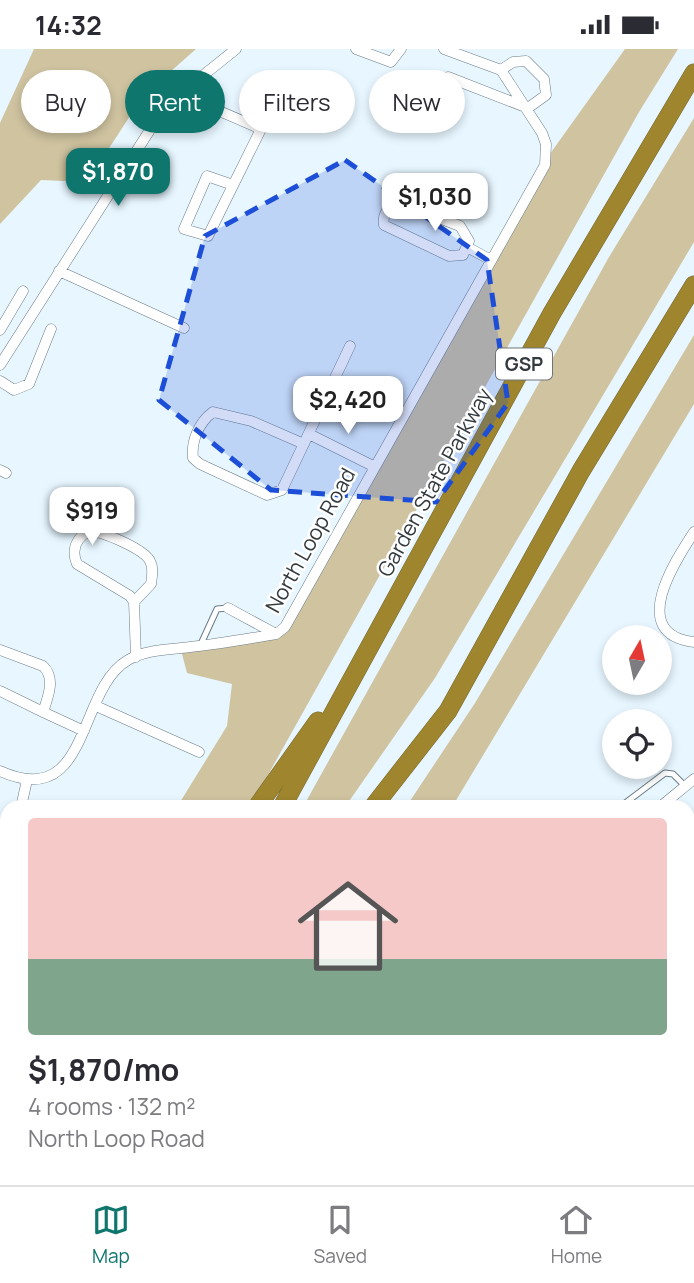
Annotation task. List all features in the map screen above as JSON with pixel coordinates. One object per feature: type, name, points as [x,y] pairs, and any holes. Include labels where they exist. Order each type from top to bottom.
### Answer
[{"type":"highway","name":"Garden State Parkway","points":[[286,800],[552,313],[694,73]]},
{"type":"highway","points":[[387,800],[448,711],[581,471],[694,285]]},
{"type":"highway","points":[[262,800],[363,659]]},
{"type":"highway","points":[[378,800],[448,711]]},
{"type":"street","points":[[210,70],[236,49]]},
{"type":"street","points":[[356,49],[391,62],[401,49]]},
{"type":"street","points":[[444,49],[460,51],[501,70],[513,62],[526,61],[544,79],[547,95],[528,108],[465,84]]},
{"type":"street","name":"North Loop Road","points":[[27,780],[40,779],[69,760],[115,672],[136,657],[148,652],[275,634],[285,627],[489,259],[545,165],[546,144],[528,108],[501,70]]},
{"type":"street","points":[[225,113],[260,127],[233,185],[208,236],[184,226],[208,176],[233,185]]},
{"type":"street","points":[[0,365],[148,133]]},
{"type":"street","points":[[395,203],[403,204],[460,226],[469,240],[467,247],[463,255],[449,256],[400,234],[384,225],[383,219],[388,208],[395,203]]},
{"type":"street","points":[[467,247],[489,259]]},
{"type":"street","points":[[59,271],[184,328]]},
{"type":"street","points":[[0,330],[23,291]]},
{"type":"street","points":[[0,381],[14,390],[29,384],[51,329]]},
{"type":"street","points":[[304,444],[251,421],[213,412],[205,418],[192,448],[193,458],[201,464],[267,495],[282,491],[350,346]]},
{"type":"street","points":[[309,434],[373,467]]},
{"type":"street","points":[[134,602],[151,584],[150,560],[144,553],[99,531],[89,531],[80,536],[74,555],[77,563],[130,596],[134,602],[136,657]]},
{"type":"street","points":[[694,532],[660,590],[658,602],[668,629],[678,638],[694,642]]},
{"type":"street","points":[[228,608],[275,634]]},
{"type":"street","points":[[0,650],[48,671],[50,682],[43,712]]},
{"type":"street","points":[[0,691],[84,731]]},
{"type":"street","points":[[96,706],[199,753]]},
{"type":"street","points":[[0,771],[27,780],[23,800]]},
{"type":"street","points":[[669,800],[694,779]]},
{"type":"lane","points":[[200,646],[217,609],[228,608]]},
{"type":"lane","points":[[629,800],[665,773],[673,774],[685,787]]},
{"type":"highlighted area","points":[[345,160],[487,260],[508,403],[436,502],[271,490],[159,400],[205,236]]},
{"type":"shaded area","points":[[34,49],[196,49],[172,70],[125,70],[125,124],[87,182],[41,180],[0,224],[0,123],[21,77],[21,133],[111,133],[111,70],[24,70]]},
{"type":"shaded area","points":[[625,49],[678,49],[639,112],[254,800],[181,800],[227,726],[232,684],[187,673],[181,650],[282,631],[547,158]]},
{"type":"shaded area","points":[[694,118],[694,242],[435,678],[350,800],[307,800],[609,257]]},
{"type":"shaded area","points":[[694,335],[694,404],[456,800],[411,800],[475,703]]}]
